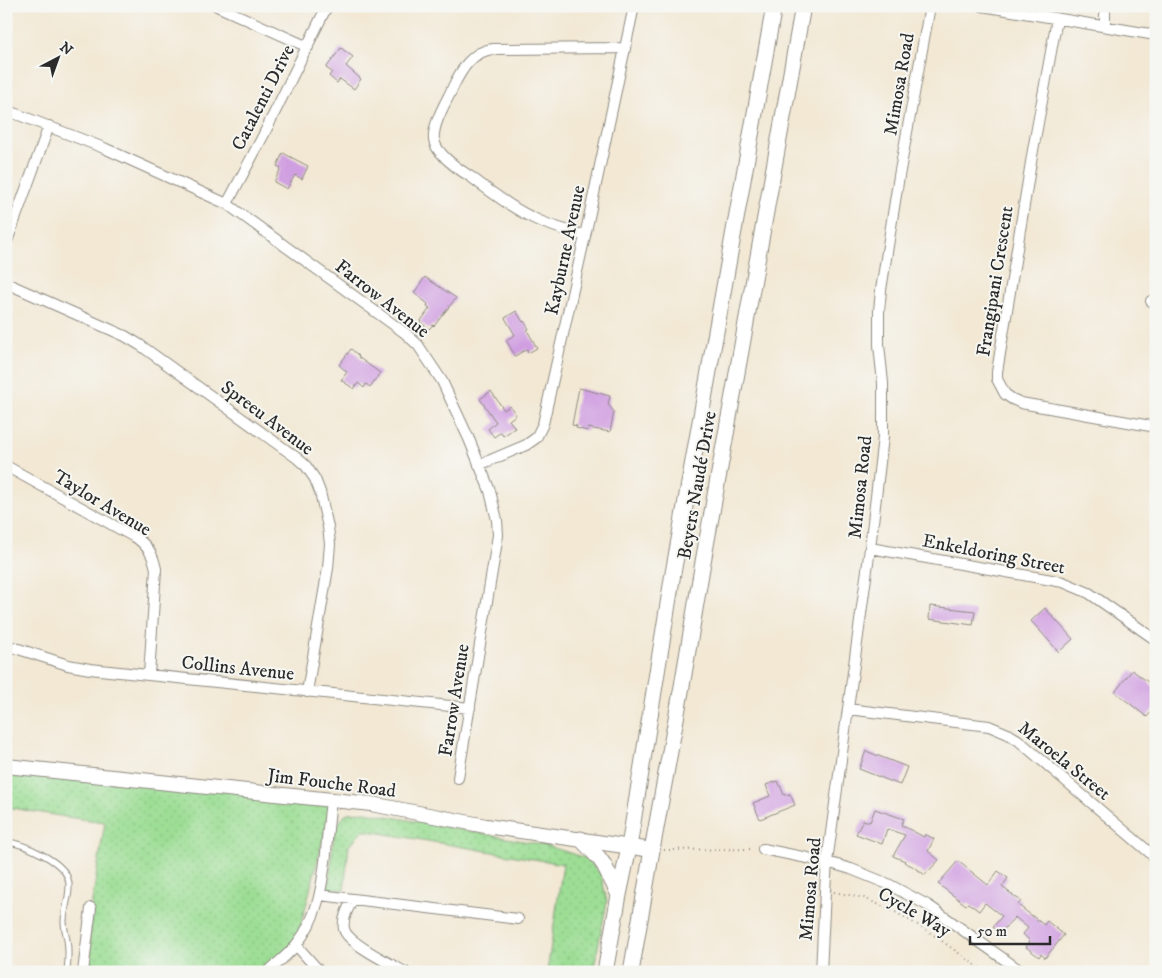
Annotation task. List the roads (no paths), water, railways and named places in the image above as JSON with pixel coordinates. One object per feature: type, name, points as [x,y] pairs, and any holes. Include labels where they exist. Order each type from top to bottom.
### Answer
[{"type":"main road","name":"Beyers Naudé Drive","points":[[605,972],[629,847],[674,569],[774,6]]},
{"type":"main road","name":"Beyers Naudé Drive","points":[[631,972],[803,6]]},
{"type":"main road","points":[[581,839],[604,865],[619,895]]},
{"type":"street","points":[[217,6],[308,47]]},
{"type":"street","name":"Catalenti Drive","points":[[228,204],[327,6]]},
{"type":"street","name":"Kayburne Avenue","points":[[479,465],[536,438],[543,424],[634,6]]},
{"type":"street","name":"Mimosa Road","points":[[821,972],[827,862],[870,548],[883,437],[883,383],[879,345],[881,290],[899,176],[930,6]]},
{"type":"street","points":[[982,6],[1156,35]]},
{"type":"street","points":[[1105,6],[1105,26]]},
{"type":"street","name":"Frangipani Crescent","points":[[1057,19],[1033,150],[997,380],[1005,394],[1022,404],[1156,427]]},
{"type":"street","points":[[585,236],[530,217],[517,210],[450,162],[436,147],[435,131],[437,122],[456,81],[470,60],[481,52],[493,49],[624,48]]},
{"type":"street","name":"Farrow Avenue","points":[[6,110],[104,148],[228,204],[398,328],[418,345],[442,381],[469,439],[490,491],[497,520],[498,535],[458,778]]},
{"type":"street","points":[[6,244],[49,126]]},
{"type":"street","name":"Spreeu Avenue","points":[[6,283],[125,336],[140,345],[306,466],[315,479],[320,492],[330,544],[328,568],[307,692]]},
{"type":"street","name":"Taylor Avenue","points":[[6,466],[138,539],[149,550],[154,558],[156,569],[149,675]]},
{"type":"street","name":"Enkeldoring Street","points":[[870,548],[1063,582],[1089,593],[1156,640]]},
{"type":"street","name":"Collins Avenue","points":[[6,645],[68,665],[114,672],[470,708]]},
{"type":"street","name":"Maroela Street","points":[[848,709],[990,726],[1008,734],[1018,740],[1156,858]]},
{"type":"street","name":"Jim Fouche Road","points":[[6,766],[371,804],[486,826],[652,850]]},
{"type":"street","points":[[268,972],[296,945],[310,924],[316,909],[320,895],[331,800]]},
{"type":"street","points":[[763,849],[827,862],[888,884],[929,906],[1022,972]]},
{"type":"street","points":[[320,895],[518,919]]},
{"type":"street","points":[[353,899],[344,920],[346,935],[359,946],[405,972]]},
{"type":"street","points":[[83,972],[91,908]]},
{"type":"street","points":[[296,945],[320,972]]},
{"type":"lane","points":[[6,842],[16,843],[43,856],[57,864],[65,872],[70,885],[64,920],[68,942],[67,972]]}]
